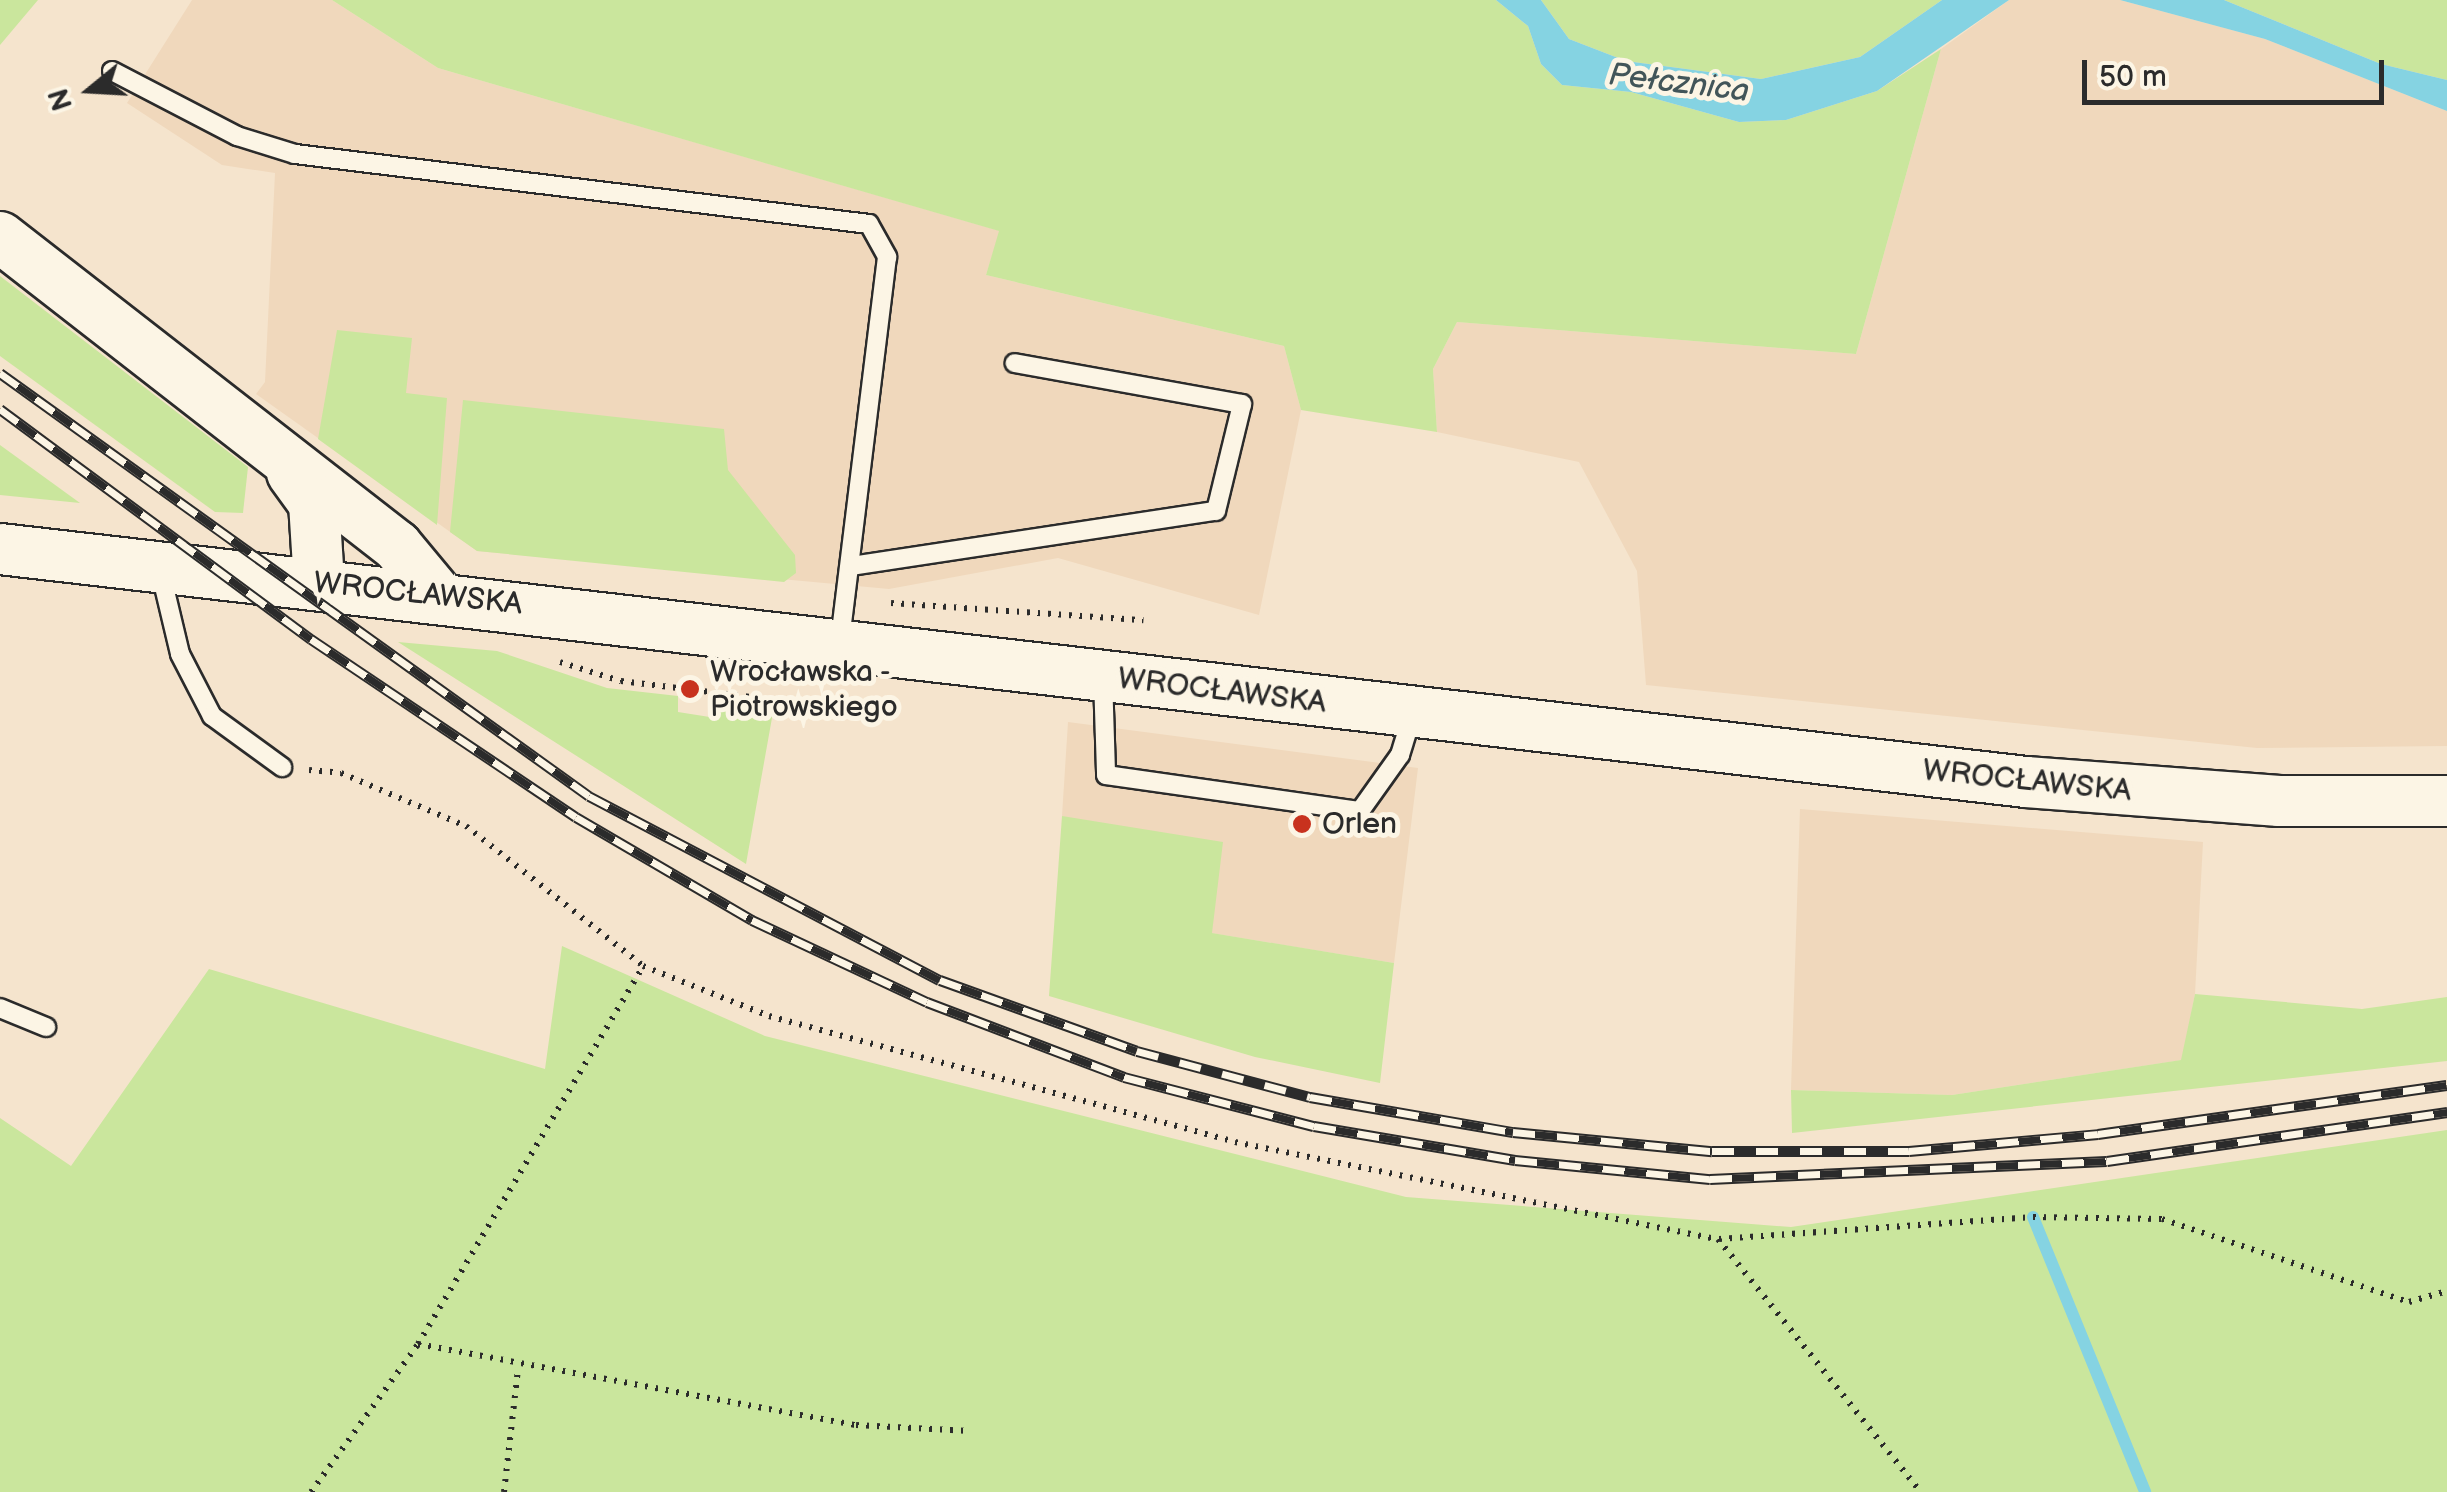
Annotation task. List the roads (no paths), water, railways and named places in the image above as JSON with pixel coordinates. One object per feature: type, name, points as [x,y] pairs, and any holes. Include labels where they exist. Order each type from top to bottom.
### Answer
[{"type":"main road","points":[[2,227],[281,457],[397,546],[436,594]]},
{"type":"main road","points":[[281,457],[314,503],[319,583]]},
{"type":"main road","name":"WROCŁAWSKA","points":[[0,549],[436,594],[1413,713],[2153,794],[2447,801]]},
{"type":"lane","points":[[112,71],[238,136],[295,154],[869,224],[887,257],[840,642]]},
{"type":"lane","points":[[851,566],[1216,512],[1242,404],[1015,362]]},
{"type":"lane","points":[[158,564],[180,654],[212,716],[282,767]]},
{"type":"lane","points":[[1104,677],[1106,776],[1360,811],[1400,755],[1413,713]]},
{"type":"lane","points":[[0,1008],[46,1027]]},
{"type":"water","name":"Pełcznica","points":[[1496,0],[1541,0],[1569,39],[1626,61],[1761,79],[1860,57],[1942,0],[2009,0],[1877,91],[1786,120],[1739,122],[1631,92],[1562,85],[1541,64],[1528,26]]},
{"type":"water","points":[[2120,0],[2224,0],[2381,64],[2447,80],[2447,111],[2265,39]]},
{"type":"waterway","points":[[2033,1217],[2145,1492]]},
{"type":"railway","points":[[0,373],[589,796],[940,980],[1137,1051],[1310,1097],[1513,1132],[1712,1151],[1909,1151],[2098,1134],[2447,1085]]},
{"type":"railway","points":[[0,409],[311,639],[576,817],[752,920],[927,1002],[1124,1077],[1314,1126],[1515,1160],[1710,1179],[2107,1161],[2447,1112]]},
{"type":"place","name":"Wrocławska - Piotrowskiego","points":[[690,689]]},
{"type":"place","name":"Orlen","points":[[1302,824]]}]
